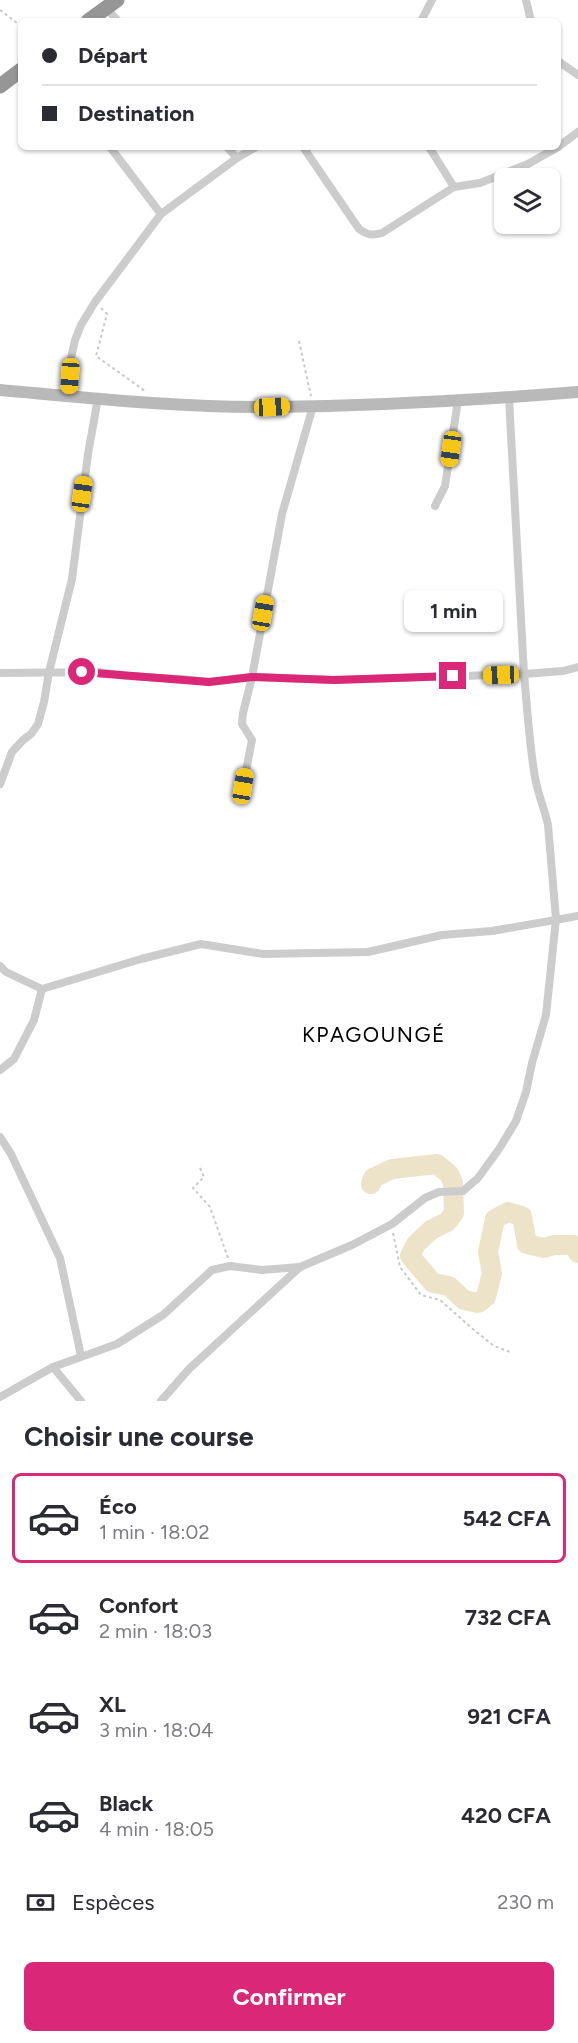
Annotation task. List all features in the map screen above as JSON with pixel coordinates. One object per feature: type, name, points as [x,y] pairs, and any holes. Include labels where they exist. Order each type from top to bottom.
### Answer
[{"type":"highway","points":[[92,18],[112,4]]},
{"type":"highway","points":[[0,86],[18,72]]},
{"type":"street","points":[[423,18],[432,0]]},
{"type":"street","points":[[526,0],[530,18]]},
{"type":"street","points":[[561,63],[578,75]]},
{"type":"street","points":[[561,145],[578,132]]},
{"type":"street","points":[[112,150],[160,214]]},
{"type":"street","points":[[230,150],[237,158]]},
{"type":"street","points":[[69,396],[71,357],[81,325],[95,302],[160,214],[251,150]]},
{"type":"street","points":[[305,150],[359,229],[373,236],[382,233],[454,187],[480,183],[528,164],[553,150]]},
{"type":"street","points":[[431,150],[454,187]]},
{"type":"street","points":[[0,390],[162,403],[272,407],[509,398],[578,392]]},
{"type":"street","points":[[0,784],[12,753],[38,724],[48,686],[49,672],[72,579],[88,453],[98,398]]},
{"type":"street","points":[[0,1397],[54,1366],[117,1344],[163,1315],[212,1270],[230,1266],[262,1270],[300,1267],[352,1245],[392,1224],[425,1198],[439,1192],[463,1191],[478,1178],[516,1121],[546,1015],[556,919],[548,825],[534,771],[524,674],[509,398]]},
{"type":"street","points":[[435,506],[445,486],[458,400]]},
{"type":"street","points":[[243,786],[252,740],[242,724],[282,514],[313,406]]},
{"type":"street","points":[[0,673],[99,672],[209,682],[252,677],[334,680],[524,674],[563,671],[578,667]]},
{"type":"street","points":[[0,966],[6,972],[42,989],[141,959],[201,944],[263,954],[368,952],[442,935],[492,932],[578,916]]},
{"type":"street","points":[[0,1070],[14,1059],[20,1049],[34,1020],[42,989]]},
{"type":"street","points":[[0,1137],[11,1154],[60,1258],[81,1356]]},
{"type":"street","points":[[161,1401],[189,1369],[300,1267]]},
{"type":"street","points":[[54,1366],[81,1401]]},
{"type":"path","points":[[0,10],[18,24]]},
{"type":"path","points":[[95,302],[107,314],[96,356],[162,403]]},
{"type":"path","points":[[299,341],[313,406]]},
{"type":"path","points":[[200,1168],[204,1177],[194,1188],[210,1207],[230,1266]]},
{"type":"path","points":[[392,1224],[399,1267],[421,1295],[440,1300],[494,1346],[510,1352]]},
{"type":"waterway","points":[[371,1184],[373,1178],[392,1169],[437,1164],[449,1174],[453,1183],[454,1213],[447,1222],[431,1230],[416,1244],[410,1256],[433,1283],[449,1286],[464,1300],[478,1303],[486,1297],[492,1273],[488,1252],[495,1219],[508,1212],[522,1216],[527,1244],[544,1248],[554,1245],[573,1245],[578,1253]]},
{"type":"district","name":"KPAGOUNGÉ","points":[[374,1034]]},
{"type":"route","points":[[82,672],[209,682],[252,677],[334,680],[453,676]]}]
